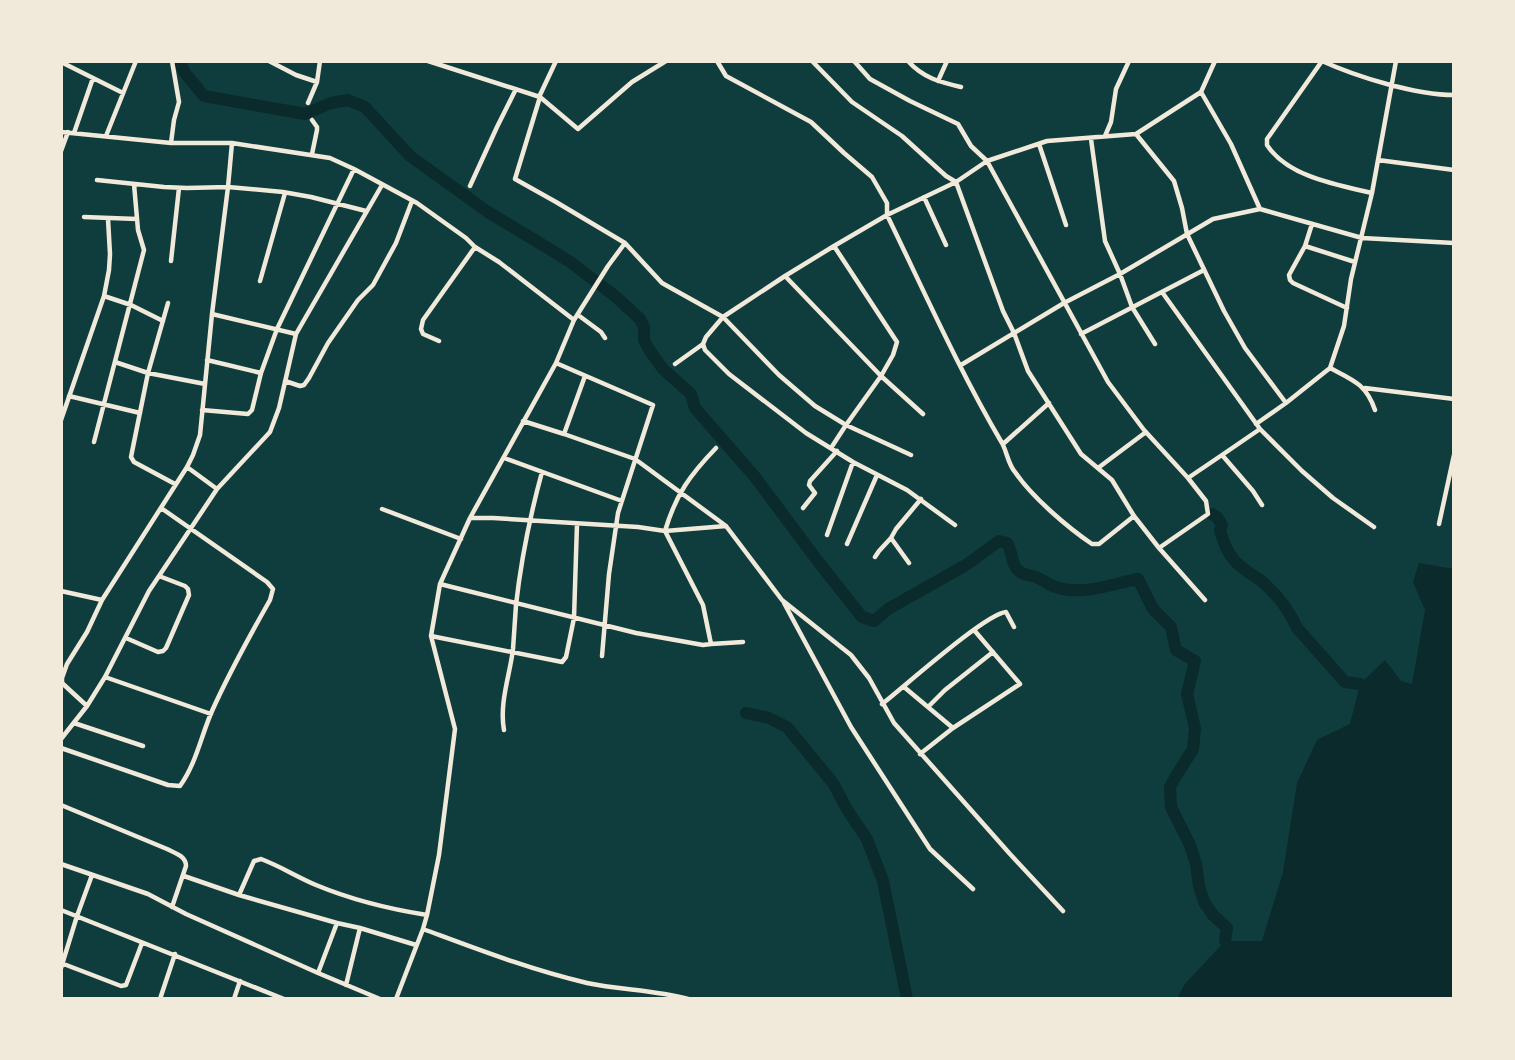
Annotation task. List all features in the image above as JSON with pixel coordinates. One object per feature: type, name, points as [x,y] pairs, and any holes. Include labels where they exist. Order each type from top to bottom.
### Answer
[{"type":"street","points":[[106,136],[136,61]]},
{"type":"street","points":[[171,143],[179,102],[172,61]]},
{"type":"street","points":[[268,61],[317,82]]},
{"type":"street","points":[[308,103],[317,82],[320,61]]},
{"type":"street","points":[[428,61],[540,96],[578,129],[632,82],[666,61]]},
{"type":"street","points":[[556,61],[540,96],[515,179],[625,243],[662,282],[724,319],[779,375],[815,406],[846,425],[911,455]]},
{"type":"street","points":[[717,61],[726,76],[811,122],[872,177],[887,202],[887,215],[975,398],[1003,444],[1013,470],[1025,485],[1055,514],[1093,544],[1099,544],[1134,516]]},
{"type":"street","points":[[812,61],[852,102],[902,136],[956,182],[1028,371],[1081,454],[1112,480],[1134,516],[1205,600]]},
{"type":"street","points":[[854,61],[870,79],[958,124],[971,146],[987,161],[1108,383],[1206,501],[1209,514],[1159,548]]},
{"type":"street","points":[[908,61],[917,71],[938,81],[961,87]]},
{"type":"street","points":[[938,81],[947,61]]},
{"type":"street","points":[[1105,137],[1111,122],[1116,89],[1129,61]]},
{"type":"street","points":[[676,364],[703,344],[706,337],[724,319],[785,276],[887,215],[956,182],[987,161],[1047,141],[1136,134],[1201,92],[1215,61]]},
{"type":"street","points":[[1372,193],[1311,177],[1297,170],[1267,145],[1268,139],[1322,61],[1410,90],[1454,95]]},
{"type":"street","points":[[1256,424],[1330,368],[1343,326],[1351,279],[1372,193],[1396,61]]},
{"type":"street","points":[[61,62],[123,93]]},
{"type":"street","points":[[61,151],[93,78]]},
{"type":"street","points":[[470,186],[516,89]]},
{"type":"street","points":[[1201,92],[1231,144],[1260,209]]},
{"type":"street","points":[[312,120],[317,130],[312,154]]},
{"type":"street","points":[[61,132],[171,143],[232,142],[330,158],[412,201],[499,262],[574,320]]},
{"type":"street","points":[[1136,134],[1174,181],[1186,233],[1224,311],[1245,348],[1286,403]]},
{"type":"street","points":[[1091,139],[1105,241],[1132,307],[1155,344]]},
{"type":"street","points":[[87,706],[62,683],[67,664],[87,632],[102,600],[187,467],[200,435],[232,142]]},
{"type":"street","points":[[1040,144],[1066,225]]},
{"type":"street","points":[[1378,160],[1454,170]]},
{"type":"street","points":[[202,410],[250,413],[276,329],[354,169]]},
{"type":"street","points":[[97,180],[179,188],[228,187],[285,192],[366,211]]},
{"type":"street","points":[[94,442],[144,250],[138,230],[134,184]]},
{"type":"street","points":[[61,739],[87,706],[149,591],[217,489],[270,432],[279,408],[296,334],[382,185]]},
{"type":"street","points":[[171,261],[179,188]]},
{"type":"street","points":[[260,281],[285,192]]},
{"type":"street","points":[[924,197],[946,245]]},
{"type":"street","points":[[285,381],[300,386],[309,378],[328,343],[358,300],[373,285],[396,243],[412,201]]},
{"type":"street","points":[[961,365],[1213,219],[1260,209],[1362,238],[1454,243]]},
{"type":"street","points":[[84,217],[137,219]]},
{"type":"street","points":[[61,420],[104,296],[110,254],[108,219]]},
{"type":"street","points":[[1312,224],[1305,246],[1289,275],[1290,279],[1293,283],[1347,308]]},
{"type":"street","points":[[396,999],[427,915],[439,855],[455,729],[431,636],[440,584],[470,518],[556,363],[574,320],[625,243]]},
{"type":"street","points":[[803,508],[815,493],[809,485],[810,481],[834,450],[846,425],[881,376],[897,342],[834,246]]},
{"type":"street","points":[[1305,246],[1355,262]]},
{"type":"street","points":[[439,341],[423,334],[423,320],[475,247]]},
{"type":"street","points":[[1081,334],[1204,270]]},
{"type":"street","points":[[785,276],[881,376],[923,414]]},
{"type":"street","points":[[1162,292],[1260,429],[1333,498],[1374,527]]},
{"type":"street","points":[[104,296],[131,305],[163,321]]},
{"type":"street","points":[[168,303],[148,373],[131,457],[175,484]]},
{"type":"street","points":[[212,314],[296,334]]},
{"type":"street","points":[[578,315],[606,338]]},
{"type":"street","points":[[703,344],[705,350],[738,381],[806,432],[853,463],[922,499],[955,525]]},
{"type":"street","points":[[207,360],[261,373]]},
{"type":"street","points":[[115,362],[148,373],[205,384]]},
{"type":"street","points":[[556,363],[653,405],[616,526],[602,656]]},
{"type":"street","points":[[1330,368],[1364,388],[1375,410]]},
{"type":"street","points":[[564,434],[586,376]]},
{"type":"street","points":[[1364,388],[1454,399]]},
{"type":"street","points":[[69,396],[139,413]]},
{"type":"street","points":[[1003,444],[1049,403]]},
{"type":"street","points":[[523,421],[635,459],[726,526],[782,600],[851,727],[930,849],[973,889]]},
{"type":"street","points":[[1188,478],[1260,429]]},
{"type":"street","points":[[1098,468],[1146,432]]},
{"type":"street","points":[[711,644],[702,605],[665,531],[680,491],[716,448]]},
{"type":"street","points":[[1222,455],[1262,505]]},
{"type":"street","points":[[1439,524],[1454,455]]},
{"type":"street","points":[[504,458],[622,501]]},
{"type":"street","points":[[827,535],[853,463]]},
{"type":"street","points":[[187,467],[217,489]]},
{"type":"street","points":[[504,730],[502,723],[505,690],[516,604],[529,520],[542,472]]},
{"type":"street","points":[[847,544],[877,475]]},
{"type":"street","points":[[875,557],[922,499]]},
{"type":"street","points":[[61,748],[168,785],[180,786],[197,752],[231,668],[270,600],[272,589],[267,582],[161,508]]},
{"type":"street","points":[[382,509],[461,539]]},
{"type":"street","points":[[470,518],[665,531],[726,526]]},
{"type":"street","points":[[431,636],[562,662],[566,657],[574,618],[577,524]]},
{"type":"street","points":[[891,538],[909,563]]},
{"type":"street","points":[[126,638],[158,652],[163,652],[166,648],[190,594],[185,586],[159,576]]},
{"type":"street","points":[[440,584],[664,639],[703,645],[743,642]]},
{"type":"street","points":[[61,591],[102,600]]},
{"type":"street","points":[[782,600],[851,655],[869,678],[894,723],[1063,911]]},
{"type":"street","points":[[883,704],[1000,612],[1006,612],[1014,626]]},
{"type":"street","points":[[920,754],[953,728],[1020,684],[974,630]]},
{"type":"street","points":[[928,707],[993,652]]},
{"type":"street","points":[[105,677],[211,714]]},
{"type":"street","points":[[904,687],[953,728]]},
{"type":"street","points":[[74,723],[143,746]]},
{"type":"street","points":[[61,805],[183,857],[186,861],[184,876],[173,906]]},
{"type":"street","points":[[239,895],[258,858],[350,898],[427,915]]},
{"type":"street","points":[[61,864],[148,894],[186,914],[380,999]]},
{"type":"street","points":[[92,875],[62,965],[121,986],[125,985],[142,943]]},
{"type":"street","points":[[184,876],[239,895],[416,945]]},
{"type":"street","points":[[61,910],[284,999]]},
{"type":"street","points":[[318,973],[337,923]]},
{"type":"street","points":[[346,985],[360,928]]},
{"type":"street","points":[[423,929],[537,970],[590,983],[641,992],[672,994],[688,999]]},
{"type":"street","points":[[160,999],[175,954]]},
{"type":"street","points":[[234,999],[240,981]]},
{"type":"water","points":[[1419,563],[1454,569],[1454,999],[1177,999],[1184,985],[1225,941],[1262,941],[1283,872],[1297,783],[1317,740],[1350,724],[1360,684],[1385,660],[1401,681],[1412,684],[1425,610],[1413,582]]},
{"type":"waterway","points":[[179,61],[204,96],[305,114],[331,103],[348,100],[365,107],[410,156],[488,212],[569,261],[615,296],[640,319],[644,327],[644,340],[663,369],[691,394],[695,408],[755,477],[862,617],[874,621],[888,609],[966,565],[999,541],[1007,543],[1018,570],[1056,587],[1087,590],[1138,579],[1153,609],[1171,627],[1176,650],[1195,661],[1187,694],[1195,728],[1193,749],[1170,787],[1171,807],[1190,845],[1204,902],[1227,928],[1225,941]]},
{"type":"waterway","points":[[1212,514],[1222,525],[1220,530],[1224,542],[1234,560],[1276,596],[1297,628],[1345,682],[1360,684]]},
{"type":"waterway","points":[[746,713],[769,718],[787,727],[833,783],[867,839],[883,881],[907,999]]}]
